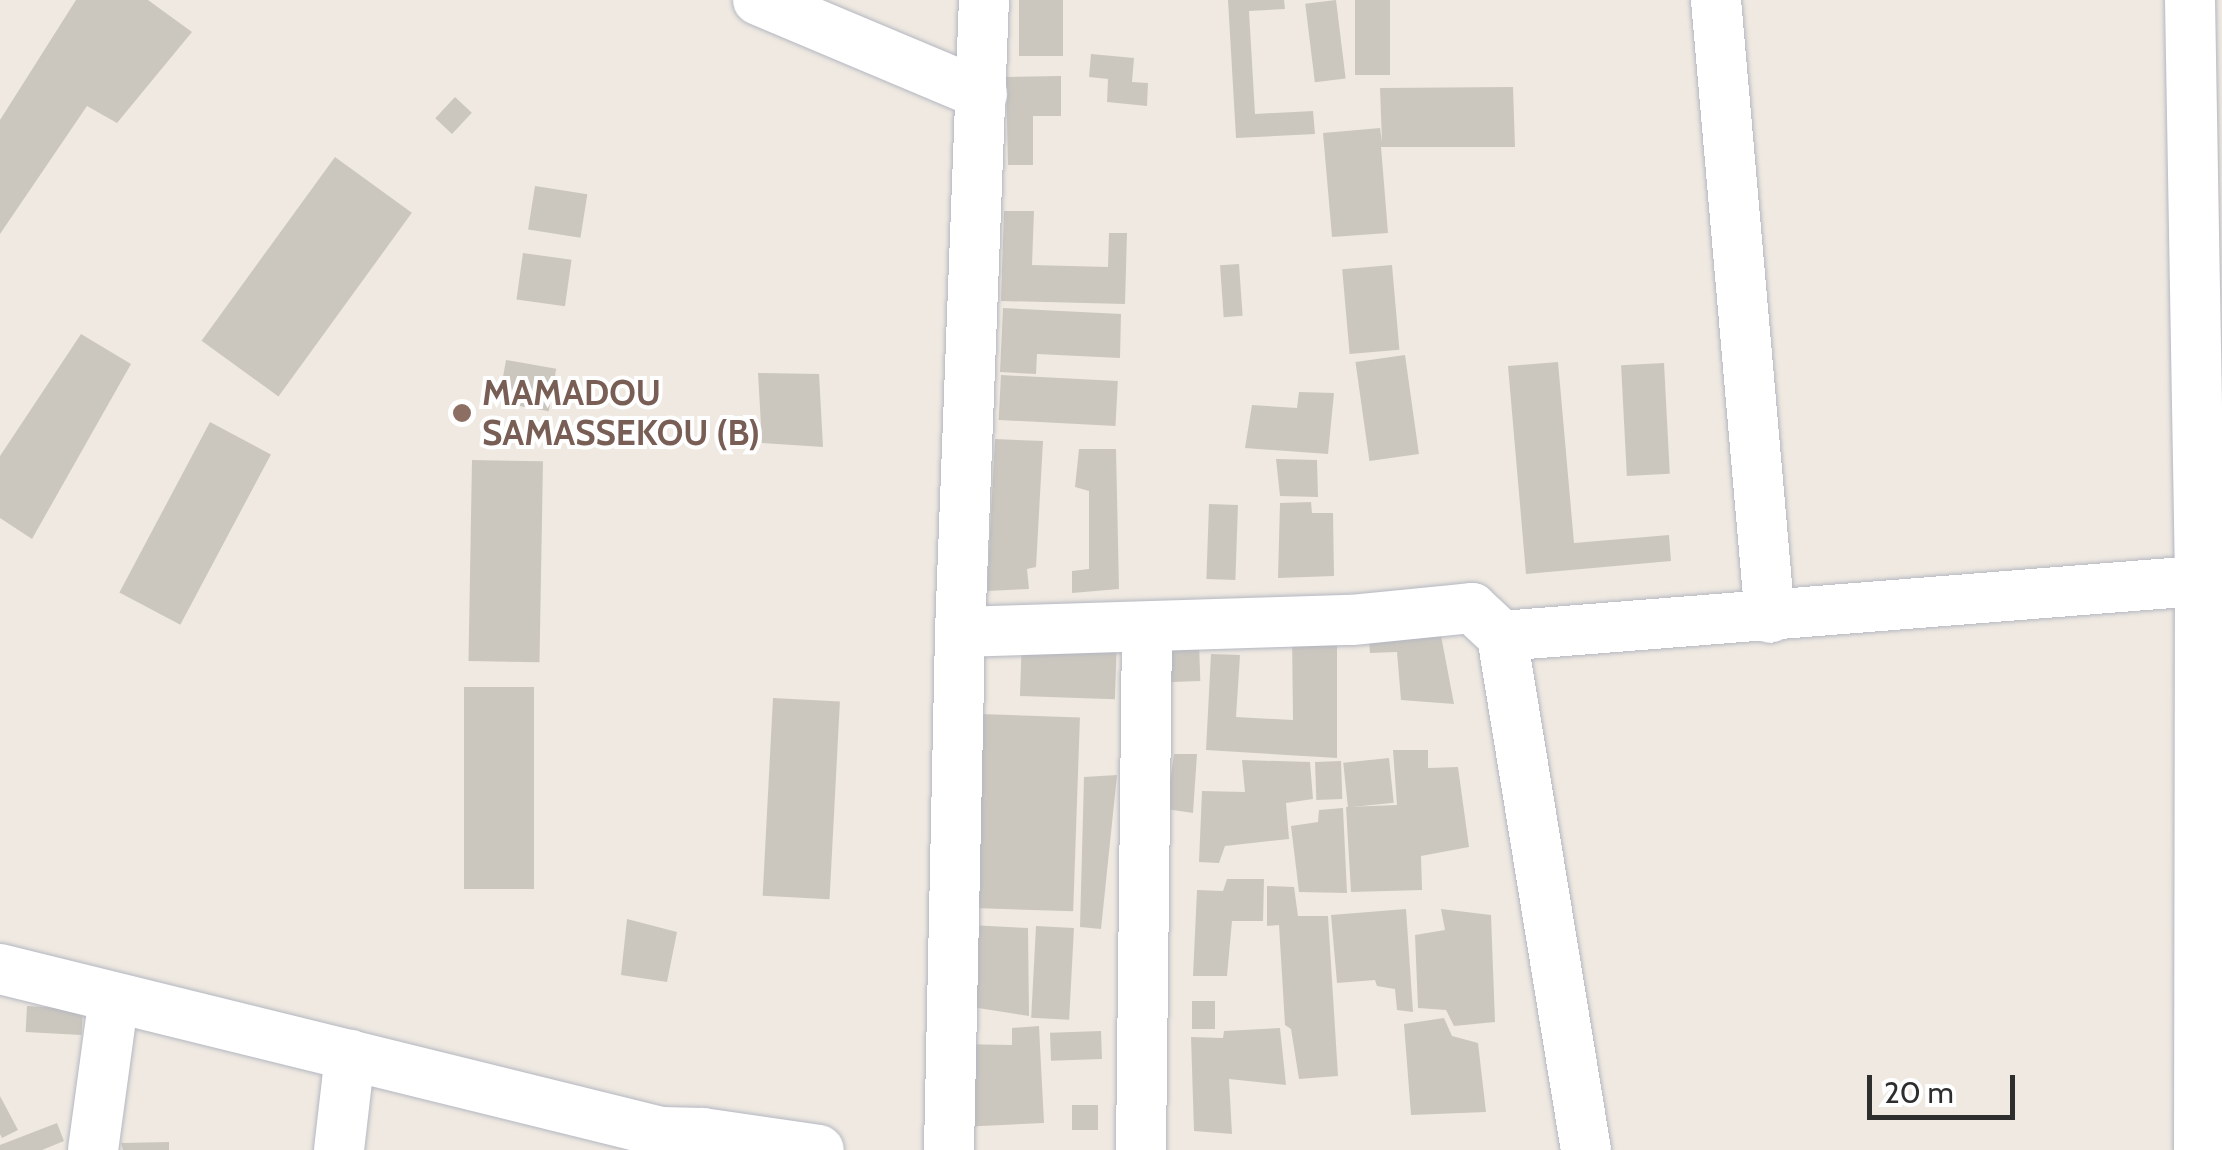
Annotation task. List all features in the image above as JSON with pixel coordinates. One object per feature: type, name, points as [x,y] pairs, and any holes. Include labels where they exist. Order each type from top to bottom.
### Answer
[{"type":"street","points":[[758,0],[982,94]]},
{"type":"street","points":[[949,1150],[960,632],[984,0]]},
{"type":"street","points":[[1716,0],[1770,618]]},
{"type":"street","points":[[2190,0],[2211,580],[2199,1150]]},
{"type":"street","points":[[1502,636],[1770,618],[2211,580]]},
{"type":"street","points":[[960,632],[1352,620],[1472,608],[1502,636],[1586,1150]]},
{"type":"street","points":[[1141,1150],[1147,628]]},
{"type":"street","points":[[0,969],[660,1132],[701,1141],[819,1150]]},
{"type":"street","points":[[93,1150],[114,997]]},
{"type":"street","points":[[339,1150],[350,1055]]},
{"type":"building","points":[[76,0],[148,0],[192,32],[117,123],[87,106],[0,234],[0,120]]},
{"type":"building","points":[[1019,0],[1063,0],[1063,56],[1019,56]]},
{"type":"building","points":[[1228,0],[1284,0],[1285,9],[1249,11],[1255,114],[1313,111],[1315,134],[1236,138]]},
{"type":"building","points":[[1336,0],[1346,78],[1315,82],[1305,4]]},
{"type":"building","points":[[1355,0],[1390,0],[1390,75],[1355,75]]},
{"type":"building","points":[[1091,54],[1134,58],[1132,82],[1148,83],[1147,106],[1107,102],[1108,79],[1089,77]]},
{"type":"building","points":[[1061,76],[1061,116],[1033,116],[1033,165],[1008,165],[1006,77]]},
{"type":"building","points":[[1513,87],[1515,147],[1381,147],[1388,233],[1332,237],[1323,133],[1380,128],[1382,142],[1380,88]]},
{"type":"building","points":[[455,97],[472,113],[452,134],[435,118]]},
{"type":"building","points":[[335,157],[412,213],[278,396],[202,341]]},
{"type":"building","points":[[535,186],[587,194],[580,238],[528,229]]},
{"type":"building","points":[[1004,211],[1034,211],[1032,265],[1108,267],[1109,233],[1127,233],[1125,304],[1001,301]]},
{"type":"building","points":[[523,253],[572,260],[565,306],[516,300]]},
{"type":"building","points":[[1239,264],[1243,316],[1224,317],[1220,265]]},
{"type":"building","points":[[1392,265],[1399,350],[1350,354],[1342,269]]},
{"type":"building","points":[[1003,308],[1121,314],[1120,358],[1037,354],[1036,374],[1000,372]]},
{"type":"building","points":[[81,334],[131,364],[32,539],[0,518],[0,456]]},
{"type":"building","points":[[1405,355],[1419,454],[1369,461],[1355,362]]},
{"type":"building","points":[[506,360],[556,369],[549,411],[499,402]]},
{"type":"building","points":[[1558,362],[1574,543],[1669,535],[1671,561],[1526,574],[1508,366]]},
{"type":"building","points":[[1664,363],[1670,474],[1627,476],[1621,365]]},
{"type":"building","points":[[758,373],[819,374],[823,447],[762,443]]},
{"type":"building","points":[[1001,375],[1118,381],[1115,426],[999,420]]},
{"type":"building","points":[[1299,392],[1334,393],[1328,454],[1245,448],[1252,405],[1297,408]]},
{"type":"building","points":[[210,422],[271,454],[180,625],[119,592]]},
{"type":"building","points":[[995,439],[1043,441],[1036,567],[1027,569],[1029,589],[987,591]]},
{"type":"building","points":[[1079,449],[1116,449],[1119,589],[1072,593],[1072,571],[1089,569],[1089,491],[1075,487]]},
{"type":"building","points":[[1276,459],[1317,460],[1318,497],[1280,496]]},
{"type":"building","points":[[472,460],[543,461],[539,662],[468,661]]},
{"type":"building","points":[[1311,502],[1312,513],[1333,513],[1334,576],[1278,578],[1280,503]]},
{"type":"building","points":[[1209,504],[1238,505],[1235,580],[1206,579]]},
{"type":"building","points":[[1439,625],[1454,704],[1401,700],[1397,652],[1370,653],[1368,629]]},
{"type":"building","points":[[1292,633],[1337,635],[1337,758],[1206,750],[1211,654],[1240,655],[1236,717],[1293,720]]},
{"type":"building","points":[[1022,637],[1117,640],[1115,699],[1020,696]]},
{"type":"building","points":[[1199,643],[1200,681],[1171,682],[1170,644]]},
{"type":"building","points":[[464,687],[534,687],[534,889],[464,889]]},
{"type":"building","points":[[773,698],[840,702],[830,899],[763,896]]},
{"type":"building","points":[[980,714],[1080,717],[1073,911],[973,908]]},
{"type":"building","points":[[1393,750],[1428,750],[1428,768],[1458,767],[1469,847],[1421,856],[1422,890],[1351,892],[1346,807],[1397,805]]},
{"type":"building","points":[[1174,754],[1197,754],[1193,813],[1166,809]]},
{"type":"building","points":[[1389,758],[1394,803],[1348,808],[1343,763]]},
{"type":"building","points":[[1242,760],[1310,762],[1313,799],[1286,803],[1289,839],[1225,846],[1219,863],[1199,862],[1202,791],[1245,792]]},
{"type":"building","points":[[1341,761],[1342,799],[1316,800],[1315,762]]},
{"type":"building","points":[[1117,775],[1101,929],[1080,927],[1084,777]]},
{"type":"building","points":[[1343,808],[1347,893],[1299,892],[1291,826],[1318,822],[1319,810]]},
{"type":"building","points":[[1227,879],[1264,879],[1263,921],[1232,921],[1227,976],[1193,976],[1197,890],[1223,891]]},
{"type":"building","points":[[1267,886],[1294,887],[1298,916],[1328,916],[1338,1076],[1299,1079],[1291,1029],[1285,1025],[1279,925],[1267,926]]},
{"type":"building","points":[[1406,909],[1413,1012],[1397,1010],[1395,989],[1377,986],[1375,980],[1337,983],[1331,915]]},
{"type":"building","points":[[1441,909],[1491,915],[1495,1022],[1454,1026],[1446,1010],[1418,1008],[1415,935],[1445,930]]},
{"type":"building","points":[[627,919],[677,932],[667,982],[621,975]]},
{"type":"building","points":[[970,925],[1028,928],[1029,1016],[965,1006]]},
{"type":"building","points":[[1036,926],[1074,928],[1069,1020],[1031,1018]]},
{"type":"building","points":[[1192,1001],[1215,1001],[1215,1029],[1192,1029]]},
{"type":"building","points":[[27,1006],[83,1009],[82,1035],[26,1032]]},
{"type":"building","points":[[1444,1018],[1452,1036],[1478,1043],[1486,1112],[1411,1115],[1404,1024]]},
{"type":"building","points":[[1039,1026],[1044,1123],[960,1127],[957,1044],[1012,1045],[1012,1028]]},
{"type":"building","points":[[1280,1028],[1286,1085],[1229,1079],[1232,1134],[1194,1131],[1191,1037],[1223,1038],[1224,1031]]},
{"type":"building","points":[[1101,1031],[1102,1059],[1051,1061],[1050,1033]]},
{"type":"building","points":[[0,1096],[18,1130],[2,1138],[0,1134]]},
{"type":"building","points":[[1072,1105],[1098,1105],[1098,1130],[1072,1130]]},
{"type":"building","points":[[57,1123],[64,1141],[42,1150],[0,1150],[0,1145]]},
{"type":"building","points":[[169,1142],[169,1150],[123,1150],[121,1143]]},
{"type":"place","name":"MAMADOU SAMASSEKOU (B)","points":[[462,413]]}]
